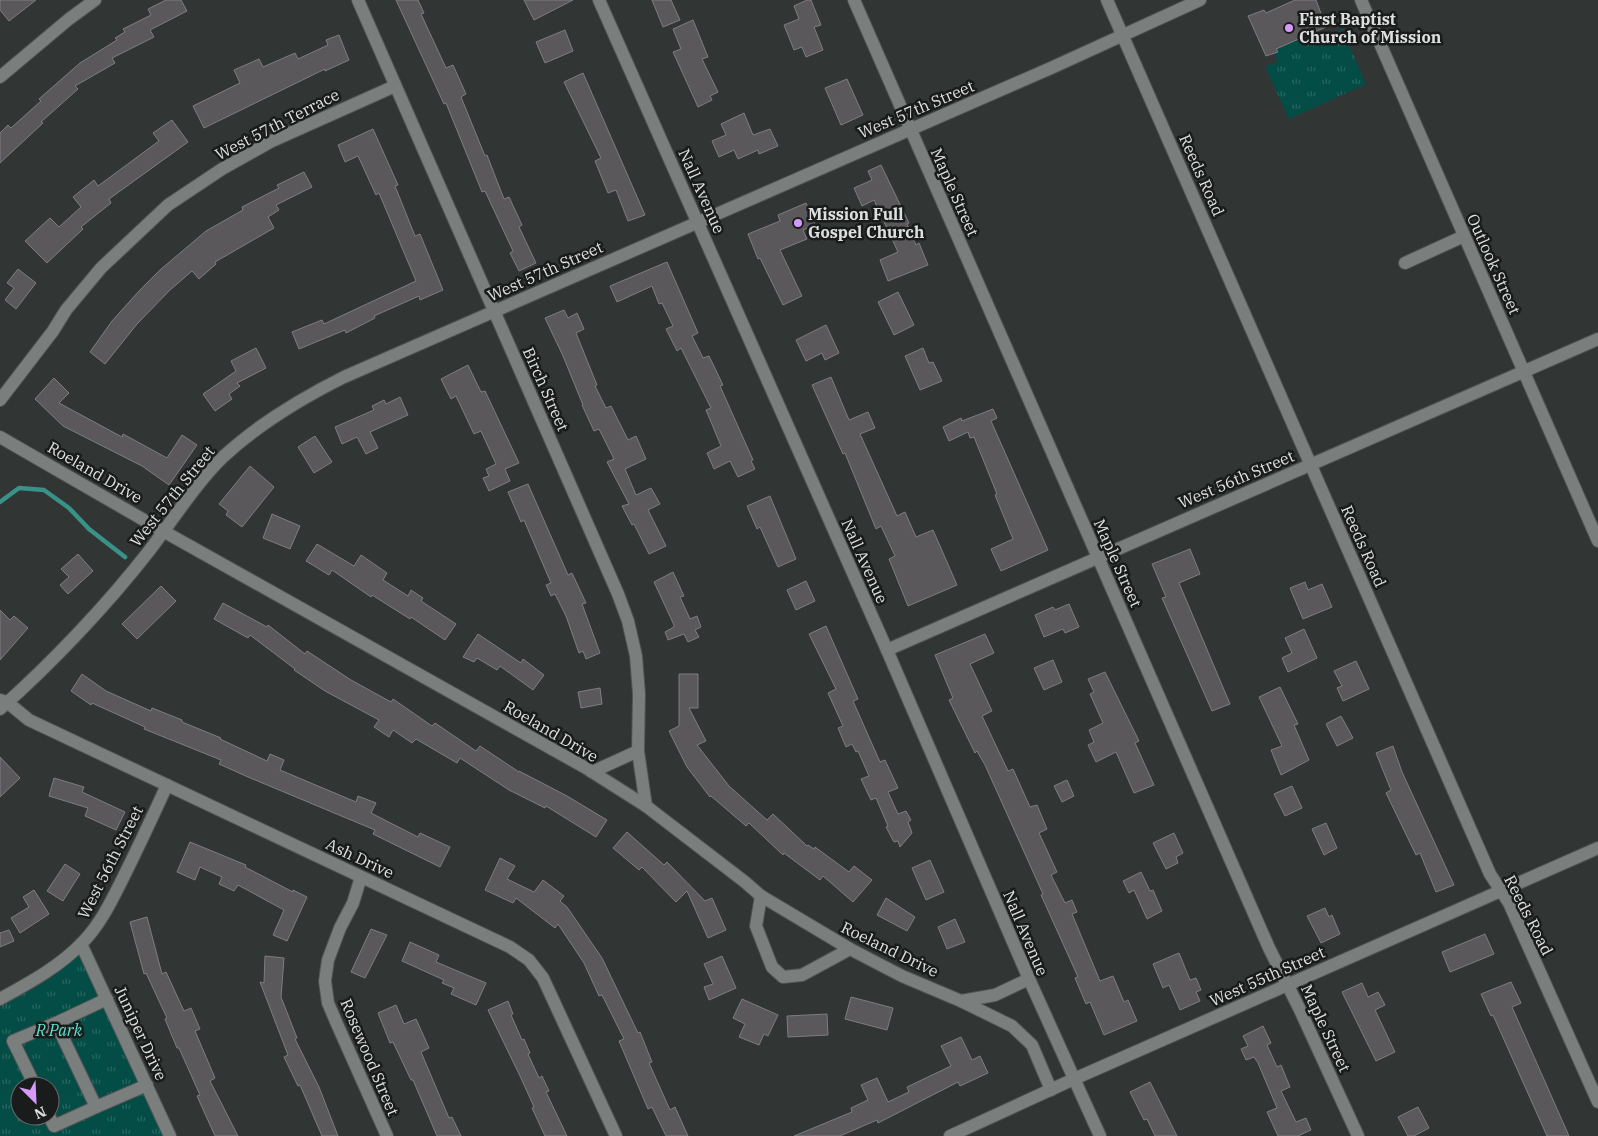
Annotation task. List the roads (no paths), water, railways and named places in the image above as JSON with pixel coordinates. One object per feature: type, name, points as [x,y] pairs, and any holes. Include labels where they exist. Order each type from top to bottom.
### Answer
[{"type":"street","points":[[0,77],[61,25],[95,0]]},
{"type":"street","name":"Birch Street","points":[[358,0],[618,594],[628,622],[636,656],[639,694],[638,751],[646,806]]},
{"type":"street","name":"Nall Avenue","points":[[599,0],[887,650],[1029,980],[1100,1136]]},
{"type":"street","name":"Maple Street","points":[[854,0],[1269,948],[1358,1136]]},
{"type":"street","name":"Reeds Road","points":[[1107,0],[1490,874],[1509,903],[1598,1102]]},
{"type":"street","name":"West 57th Street","points":[[2,704],[99,609],[148,552],[204,478],[217,464],[268,420],[306,396],[344,377],[1200,0]]},
{"type":"street","name":"Outlook Street","points":[[1361,0],[1598,541]]},
{"type":"street","name":"West 57th Terrace","points":[[0,400],[53,331],[66,310],[100,268],[168,206],[222,169],[272,141],[395,86]]},
{"type":"street","points":[[1405,263],[1464,236]]},
{"type":"street","name":"West 56th Street","points":[[887,650],[1598,339]]},
{"type":"street","name":"Roeland Drive","points":[[0,436],[163,531],[592,772],[646,806],[761,896],[850,949],[902,976],[961,1001],[1012,1026],[1032,1046],[1050,1090]]},
{"type":"street","name":"Ash Drive","points":[[2,704],[29,720],[510,947],[528,960],[543,978],[616,1136]]},
{"type":"street","points":[[592,772],[638,751]]},
{"type":"street","name":"West 56th Street","points":[[0,999],[44,974],[81,944],[95,928],[136,854],[166,785]]},
{"type":"street","name":"West 55th Street","points":[[950,1136],[1074,1079],[1598,848]]},
{"type":"street","name":"Rosewood Street","points":[[362,877],[328,960],[325,982],[328,1003],[336,1024],[387,1136]]},
{"type":"street","points":[[761,896],[756,926],[772,967],[783,977],[802,975],[850,949]]},
{"type":"street","name":"Juniper Drive","points":[[81,944],[170,1136]]},
{"type":"street","points":[[961,1001],[995,995],[1029,980]]},
{"type":"street","points":[[30,1076],[14,1042],[107,999]]},
{"type":"street","points":[[56,1023],[96,1107]]},
{"type":"street","points":[[60,1123],[146,1085]]},
{"type":"waterway","points":[[0,502],[19,488],[44,490],[69,508],[89,529],[125,557]]},
{"type":"place","name":"First Baptist Church of Mission","points":[[1289,28]]},
{"type":"place","name":"Mission Full Gospel Church","points":[[798,223]]},
{"type":"park label","name":"R Park","points":[[59,1030]]}]
